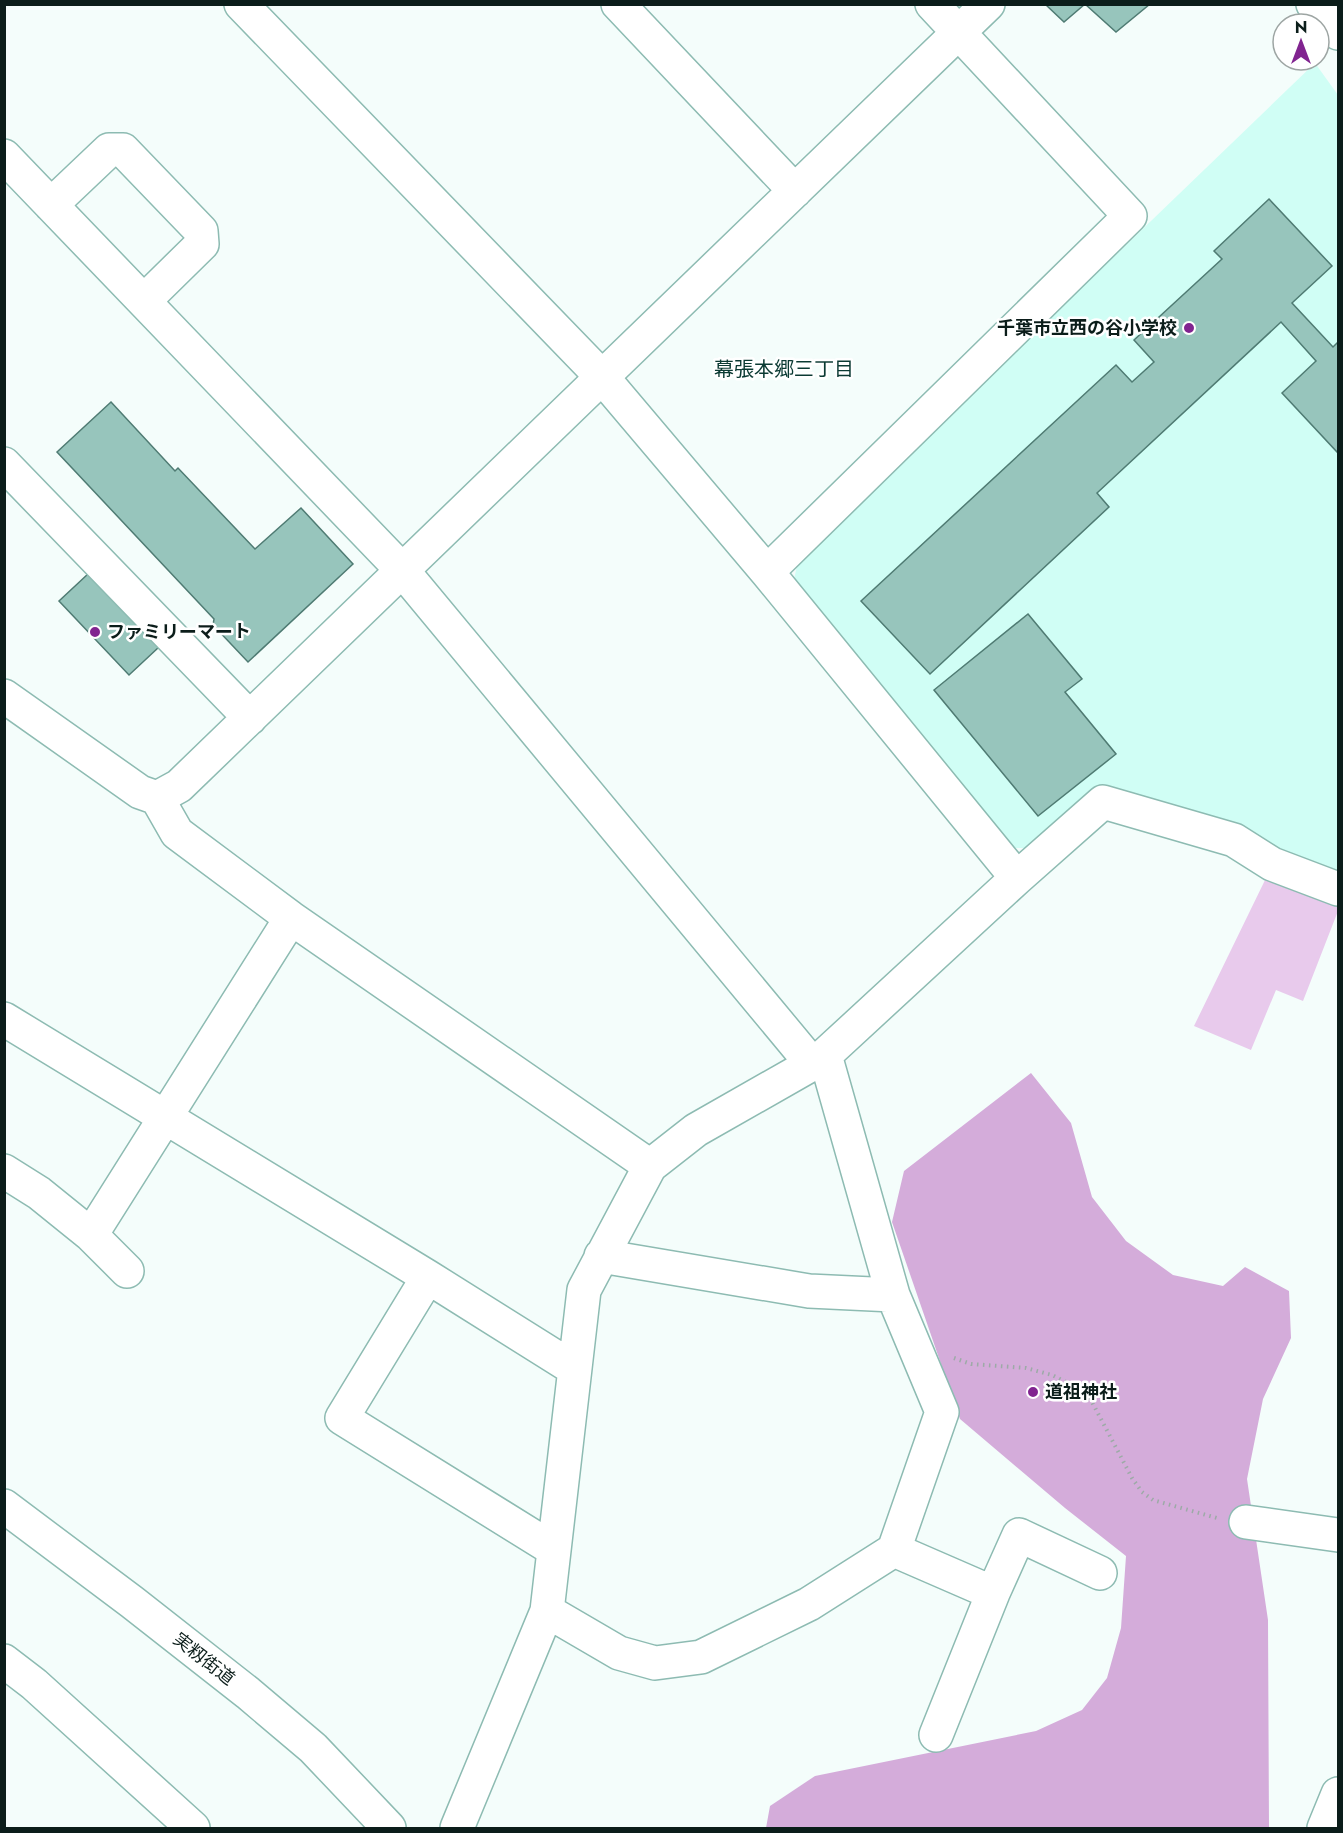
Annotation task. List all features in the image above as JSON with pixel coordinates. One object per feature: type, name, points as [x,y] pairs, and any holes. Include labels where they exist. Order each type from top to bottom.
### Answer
[{"type":"street","points":[[242,4],[602,378],[767,573],[1017,878]]},
{"type":"street","points":[[618,4],[795,191]]},
{"type":"street","points":[[767,573],[1130,216],[932,4]]},
{"type":"street","points":[[157,798],[179,786],[988,4]]},
{"type":"street","points":[[1313,4],[1338,33]]},
{"type":"street","points":[[51,205],[109,150],[123,150],[201,231],[202,244],[144,301]]},
{"type":"street","points":[[4,156],[402,570],[818,1060],[893,1295],[942,1412],[894,1550],[809,1604],[701,1657],[654,1663],[619,1653],[547,1611]]},
{"type":"street","points":[[4,464],[250,718]]},
{"type":"street","points":[[4,696],[140,792],[157,798],[177,833],[291,918],[650,1166]]},
{"type":"street","points":[[458,1828],[547,1611],[573,1368],[584,1290],[650,1166],[696,1130],[818,1060],[1103,802],[1234,840],[1272,864],[1338,889]]},
{"type":"street","points":[[91,1235],[291,918]]},
{"type":"street","points":[[4,1019],[573,1368]]},
{"type":"street","points":[[4,1171],[39,1192],[91,1235],[127,1271]]},
{"type":"street","points":[[601,1256],[809,1291],[893,1295]]},
{"type":"street","points":[[428,1277],[342,1418],[553,1549]]},
{"type":"street","name":"実籾街道","points":[[4,1506],[248,1693],[313,1748],[388,1828]]},
{"type":"street","points":[[1246,1522],[1338,1535]]},
{"type":"street","points":[[936,1735],[1019,1535],[1100,1573]]},
{"type":"street","points":[[894,1550],[993,1593]]},
{"type":"street","points":[[4,1661],[34,1684],[193,1828]]},
{"type":"street","points":[[1324,1828],[1338,1794]]},
{"type":"path","points":[[915,1349],[971,1364],[1026,1368],[1052,1375],[1076,1387],[1092,1402],[1132,1478],[1142,1492],[1152,1500],[1230,1521],[1246,1522]]},
{"type":"shaded area","name":"千葉市立西の谷小学校","points":[[1306,72],[1321,72],[1338,95],[1338,874],[1102,786],[1035,848],[1013,848],[793,584],[798,561]]},
{"type":"shaded area","points":[[1267,876],[1338,903],[1338,911],[1303,1001],[1276,990],[1251,1050],[1194,1026]]},
{"type":"shaded area","points":[[1031,1073],[1071,1123],[1092,1197],[1126,1241],[1173,1275],[1223,1286],[1245,1267],[1289,1291],[1291,1338],[1263,1399],[1247,1479],[1268,1620],[1269,1828],[766,1828],[770,1806],[815,1776],[1036,1731],[1082,1710],[1107,1678],[1121,1628],[1126,1556],[1065,1508],[960,1419],[892,1222],[904,1171]]},
{"type":"building","points":[[1045,4],[1085,4],[1064,22]]},
{"type":"building","points":[[1085,4],[1150,4],[1116,32]]},
{"type":"building","points":[[1269,199],[1332,266],[1292,303],[1333,347],[1338,342],[1338,453],[1282,393],[1316,361],[1281,322],[1097,493],[1109,507],[930,674],[861,601],[1116,365],[1132,382],[1154,362],[1134,340],[1222,259],[1214,251]]},
{"type":"building","points":[[111,402],[175,471],[178,468],[255,549],[301,508],[353,564],[248,662],[213,625],[214,619],[57,452]]},
{"type":"building","points":[[89,573],[159,647],[129,675],[59,601]]},
{"type":"building","points":[[1028,614],[1082,679],[1065,692],[1116,754],[1038,816],[934,690]]},
{"type":"place","name":"千葉市立西の谷小学校","points":[[1189,328]]},
{"type":"place","name":"ファミリーマート","points":[[95,632]]},
{"type":"place","name":"道祖神社","points":[[1033,1392]]},
{"type":"district","name":"幕張本郷三丁目","points":[[784,369]]}]
